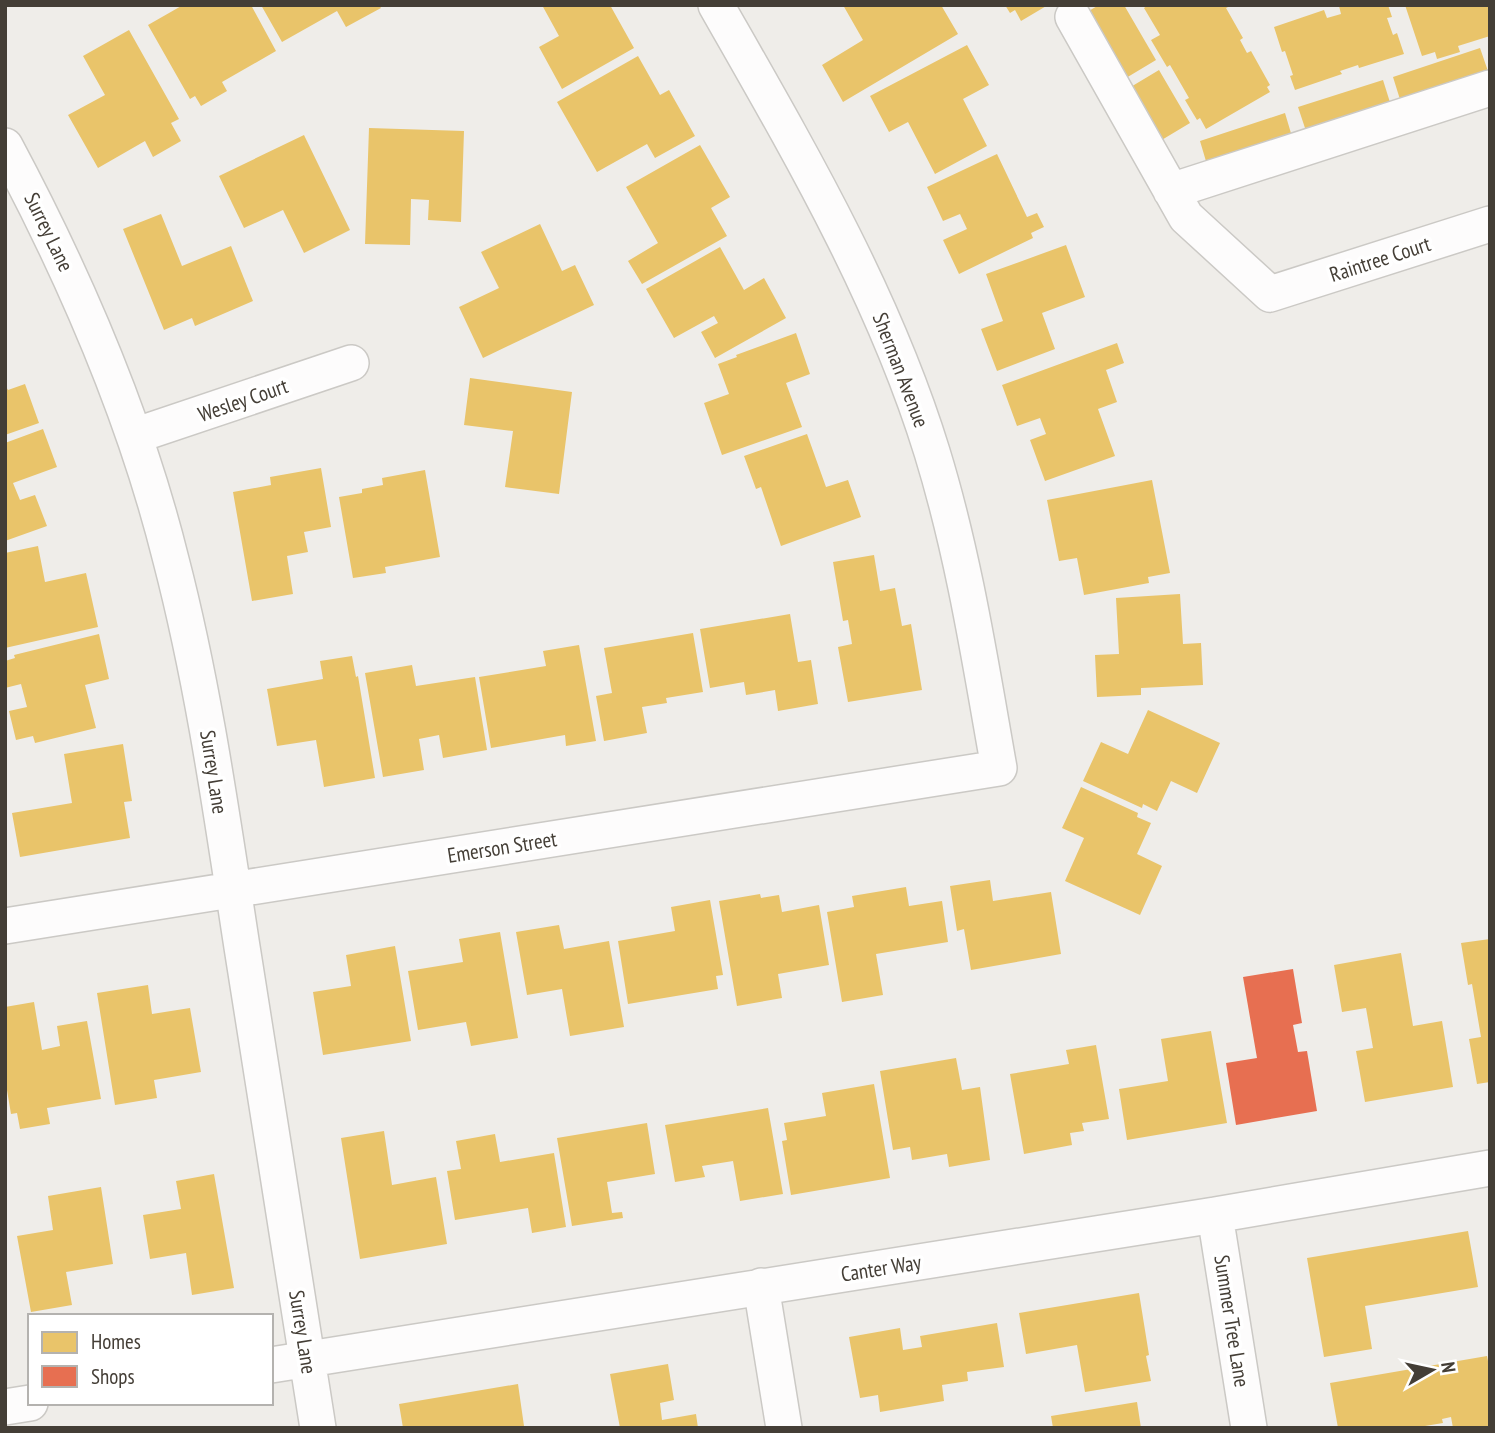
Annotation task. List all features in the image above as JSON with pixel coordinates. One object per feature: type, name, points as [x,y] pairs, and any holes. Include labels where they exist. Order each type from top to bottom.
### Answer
[{"type":"street","name":"Sherman Avenue","points":[[716,5],[803,158],[857,261],[898,355],[932,452],[966,576],[999,768]]},
{"type":"street","points":[[1073,17],[1171,191],[1490,88]]},
{"type":"street","name":"Surrey Lane","points":[[5,146],[40,212],[93,327],[134,436],[171,558],[199,681],[318,1428]]},
{"type":"street","name":"Raintree Court","points":[[1171,191],[1186,218],[1270,294],[1490,224]]},
{"type":"street","name":"Wesley Court","points":[[134,436],[351,363]]},
{"type":"street","name":"Emerson Street","points":[[5,926],[999,768]]},
{"type":"street","name":"Canter Way","points":[[273,1365],[1490,1168]]},
{"type":"street","name":"Summer Tree Lane","points":[[1215,1214],[1249,1428]]},
{"type":"street","points":[[761,1286],[784,1428]]},
{"type":"street","points":[[5,1407],[28,1403]]},
{"type":"building: Homes","points":[[183,5],[251,5],[276,51],[222,82],[227,91],[201,106],[195,96],[190,99],[148,25]]},
{"type":"building: Homes","points":[[261,5],[379,5],[381,8],[346,27],[337,11],[282,42]]},
{"type":"building: Homes","points":[[542,5],[610,5],[634,48],[562,89],[539,47],[559,36]]},
{"type":"building: Homes","points":[[843,5],[941,5],[958,34],[843,102],[822,65],[863,40]]},
{"type":"building: Homes","points":[[1005,5],[1048,5],[1021,21],[1015,10],[1010,13]]},
{"type":"building: Homes","points":[[1099,5],[1124,5],[1156,60],[1126,78],[1087,12]]},
{"type":"building: Homes","points":[[1148,5],[1232,5],[1226,8],[1243,38],[1240,40],[1247,53],[1251,51],[1270,85],[1267,87],[1270,92],[1206,129],[1185,100],[1189,98],[1170,65],[1167,67],[1151,40],[1160,35],[1144,8]]},
{"type":"building: Homes","points":[[1341,5],[1388,5],[1392,17],[1387,18],[1393,35],[1397,33],[1404,54],[1359,68],[1358,65],[1340,71],[1342,74],[1295,90],[1285,51],[1282,52],[1274,27],[1324,10],[1327,18],[1341,14]]},
{"type":"building: Homes","points":[[1405,5],[1490,5],[1490,36],[1458,46],[1460,52],[1437,59],[1435,52],[1422,56]]},
{"type":"building: Homes","points":[[129,30],[179,119],[171,123],[181,141],[153,157],[145,141],[98,168],[68,115],[105,95],[83,56]]},
{"type":"building: Homes","points":[[967,45],[989,85],[963,99],[987,146],[935,174],[908,122],[889,132],[870,96]]},
{"type":"building: Homes","points":[[1480,48],[1490,77],[1403,109],[1393,77]]},
{"type":"building: Homes","points":[[638,56],[660,95],[669,90],[695,136],[655,158],[647,144],[597,172],[557,102]]},
{"type":"building: Homes","points":[[1159,70],[1190,123],[1160,141],[1129,88]]},
{"type":"building: Homes","points":[[1383,80],[1393,112],[1309,140],[1298,107]]},
{"type":"building: Homes","points":[[1285,113],[1293,140],[1208,168],[1200,141]]},
{"type":"building: Homes","points":[[369,128],[464,131],[461,222],[428,220],[429,200],[411,199],[410,245],[365,244]]},
{"type":"building: Homes","points":[[304,135],[350,230],[304,253],[283,210],[244,228],[219,176]]},
{"type":"building: Homes","points":[[700,145],[730,197],[711,208],[727,236],[642,284],[628,261],[658,243],[626,187]]},
{"type":"building: Homes","points":[[997,154],[1027,217],[1037,213],[1044,227],[1031,233],[1033,238],[959,274],[943,240],[967,229],[960,214],[943,221],[927,187]]},
{"type":"building: Homes","points":[[161,214],[182,266],[231,246],[253,301],[195,326],[192,318],[164,330],[123,229]]},
{"type":"building: Homes","points":[[540,224],[562,271],[575,265],[594,305],[483,358],[459,307],[499,288],[481,252]]},
{"type":"building: Homes","points":[[1066,245],[1085,297],[1042,313],[1055,349],[997,371],[981,329],[1003,321],[986,274]]},
{"type":"building: Homes","points":[[720,247],[744,290],[764,278],[786,318],[715,358],[701,332],[718,323],[714,316],[674,338],[646,289]]},
{"type":"building: Homes","points":[[796,333],[810,374],[786,383],[802,427],[722,455],[704,403],[729,394],[718,364]]},
{"type":"building: Homes","points":[[1117,343],[1124,363],[1106,370],[1117,402],[1098,409],[1115,456],[1045,481],[1030,440],[1046,434],[1040,418],[1017,426],[1002,385]]},
{"type":"building: Homes","points":[[470,378],[572,392],[559,494],[505,487],[513,431],[464,425]]},
{"type":"building: Homes","points":[[25,384],[39,423],[5,435],[5,385],[8,390]]},
{"type":"building: Homes","points":[[43,429],[57,467],[13,483],[20,500],[35,495],[47,526],[5,541],[5,443]]},
{"type":"building: Homes","points":[[807,434],[826,487],[848,480],[861,517],[781,546],[761,487],[756,489],[744,456]]},
{"type":"building: Homes","points":[[321,468],[331,527],[304,532],[308,552],[287,556],[293,594],[252,601],[233,492],[271,485],[270,477]]},
{"type":"building: Homes","points":[[425,470],[440,557],[385,567],[386,573],[353,578],[339,497],[362,493],[362,489],[383,485],[382,478]]},
{"type":"building: Homes","points":[[1152,480],[1170,573],[1148,577],[1149,583],[1084,595],[1077,558],[1059,561],[1047,500]]},
{"type":"building: Homes","points":[[38,546],[45,582],[86,573],[98,627],[5,648],[5,553]]},
{"type":"building: Homes","points":[[874,555],[880,591],[895,588],[902,626],[911,624],[922,690],[848,702],[838,647],[852,644],[848,620],[843,621],[833,562]]},
{"type":"building: Homes","points":[[1180,594],[1183,644],[1201,643],[1203,685],[1141,688],[1141,695],[1097,697],[1095,655],[1119,654],[1116,598]]},
{"type":"building: Homes","points":[[790,614],[798,662],[811,660],[818,704],[778,711],[775,690],[746,695],[744,682],[710,688],[700,629]]},
{"type":"building: Homes","points":[[693,633],[703,692],[666,698],[667,703],[642,707],[647,733],[604,741],[596,696],[612,693],[604,648]]},
{"type":"building: Homes","points":[[99,634],[109,679],[85,685],[96,728],[35,743],[33,736],[16,740],[9,711],[27,707],[21,684],[5,688],[5,661],[15,658],[14,655]]},
{"type":"building: Homes","points":[[579,645],[596,741],[566,746],[565,735],[491,748],[479,677],[546,666],[543,651]]},
{"type":"building: Homes","points":[[352,656],[356,677],[358,676],[375,778],[324,787],[316,740],[277,746],[267,689],[323,679],[320,661]]},
{"type":"building: Homes","points":[[412,665],[416,686],[475,677],[487,750],[443,758],[439,735],[419,739],[424,770],[383,777],[365,673]]},
{"type":"building: Homes","points":[[1148,710],[1220,743],[1197,793],[1171,781],[1157,811],[1143,804],[1142,808],[1083,781],[1101,742],[1128,754]]},
{"type":"building: Homes","points":[[123,744],[132,801],[124,802],[130,838],[20,857],[12,813],[72,803],[64,754]]},
{"type":"building: Homes","points":[[1081,787],[1138,813],[1137,817],[1151,823],[1137,854],[1162,866],[1140,915],[1065,881],[1084,838],[1062,828]]},
{"type":"building: Homes","points":[[990,880],[993,901],[1051,892],[1061,954],[971,970],[964,929],[957,931],[950,886]]},
{"type":"building: Homes","points":[[906,887],[909,906],[942,901],[948,942],[876,954],[883,995],[842,1002],[827,912],[854,907],[852,896]]},
{"type":"building: Homes","points":[[760,894],[761,898],[779,895],[782,912],[819,905],[829,965],[778,974],[782,998],[737,1006],[719,901]]},
{"type":"building: Homes","points":[[710,900],[723,975],[716,976],[718,989],[628,1004],[618,941],[675,931],[671,907]]},
{"type":"building: Homes","points":[[559,925],[564,949],[609,941],[624,1027],[570,1036],[562,989],[527,995],[516,932]]},
{"type":"building: Homes","points":[[500,932],[518,1038],[471,1046],[466,1022],[418,1030],[408,971],[463,962],[459,939]]},
{"type":"building: Homes","points":[[1490,939],[1490,1082],[1477,1084],[1469,1039],[1481,1037],[1472,984],[1468,985],[1461,943]]},
{"type":"building: Homes","points":[[395,946],[411,1041],[323,1055],[313,992],[351,986],[346,955]]},
{"type":"building: Homes","points":[[1401,953],[1413,1026],[1442,1021],[1453,1087],[1365,1102],[1356,1051],[1373,1048],[1366,1008],[1342,1012],[1334,965]]},
{"type":"building: Homes","points":[[148,985],[152,1014],[190,1008],[201,1072],[154,1080],[157,1098],[115,1105],[97,993]]},
{"type":"building: Homes","points":[[34,1002],[42,1050],[60,1046],[57,1026],[87,1021],[101,1099],[47,1108],[50,1124],[20,1129],[17,1113],[11,1114],[5,1078],[5,1007]]},
{"type":"building: Homes","points":[[1211,1031],[1227,1123],[1127,1140],[1119,1089],[1168,1081],[1161,1039]]},
{"type":"building: Homes","points":[[1096,1045],[1109,1119],[1082,1123],[1084,1131],[1070,1133],[1072,1145],[1024,1154],[1010,1074],[1069,1064],[1066,1050]]},
{"type":"building: Homes","points":[[956,1058],[962,1090],[980,1087],[990,1160],[949,1167],[947,1154],[912,1160],[910,1147],[893,1150],[880,1071]]},
{"type":"building: Homes","points":[[874,1084],[890,1178],[791,1195],[782,1141],[787,1140],[784,1123],[826,1116],[822,1093]]},
{"type":"building: Homes","points":[[768,1108],[783,1194],[740,1201],[733,1161],[702,1166],[705,1177],[675,1182],[665,1125]]},
{"type":"building: Homes","points":[[647,1123],[655,1174],[607,1182],[612,1213],[622,1212],[623,1218],[572,1226],[557,1138]]},
{"type":"building: Homes","points":[[384,1131],[392,1185],[436,1177],[447,1244],[360,1259],[341,1138]]},
{"type":"building: Homes","points":[[495,1134],[500,1162],[554,1153],[566,1227],[532,1233],[528,1208],[455,1220],[447,1171],[461,1169],[456,1141]]},
{"type":"building: Homes","points":[[214,1174],[234,1288],[192,1295],[186,1253],[150,1259],[143,1215],[181,1209],[176,1181]]},
{"type":"building: Homes","points":[[101,1187],[113,1264],[66,1272],[72,1305],[31,1312],[17,1236],[53,1230],[48,1196]]},
{"type":"building: Homes","points":[[1468,1231],[1478,1287],[1365,1306],[1372,1349],[1324,1357],[1307,1258]]},
{"type":"building: Homes","points":[[1139,1293],[1151,1381],[1085,1392],[1077,1345],[1026,1354],[1019,1313]]},
{"type":"building: Homes","points":[[997,1323],[1004,1367],[967,1372],[968,1381],[942,1385],[944,1401],[880,1412],[878,1395],[860,1398],[849,1337],[900,1328],[903,1350],[922,1347],[920,1336]]},
{"type":"building: Homes","points":[[1487,1356],[1490,1371],[1490,1428],[1453,1428],[1451,1417],[1442,1419],[1443,1423],[1413,1428],[1338,1428],[1330,1383]]},
{"type":"building: Homes","points":[[668,1364],[674,1400],[660,1403],[662,1420],[696,1414],[698,1428],[620,1428],[610,1374]]},
{"type":"building: Homes","points":[[518,1384],[524,1426],[403,1428],[399,1404]]},
{"type":"building: Homes","points":[[1137,1402],[1141,1428],[1053,1428],[1051,1416]]},
{"type":"building: Shops","points":[[1293,969],[1302,1023],[1293,1025],[1298,1052],[1307,1051],[1317,1111],[1236,1125],[1226,1063],[1257,1058],[1243,977]]}]
